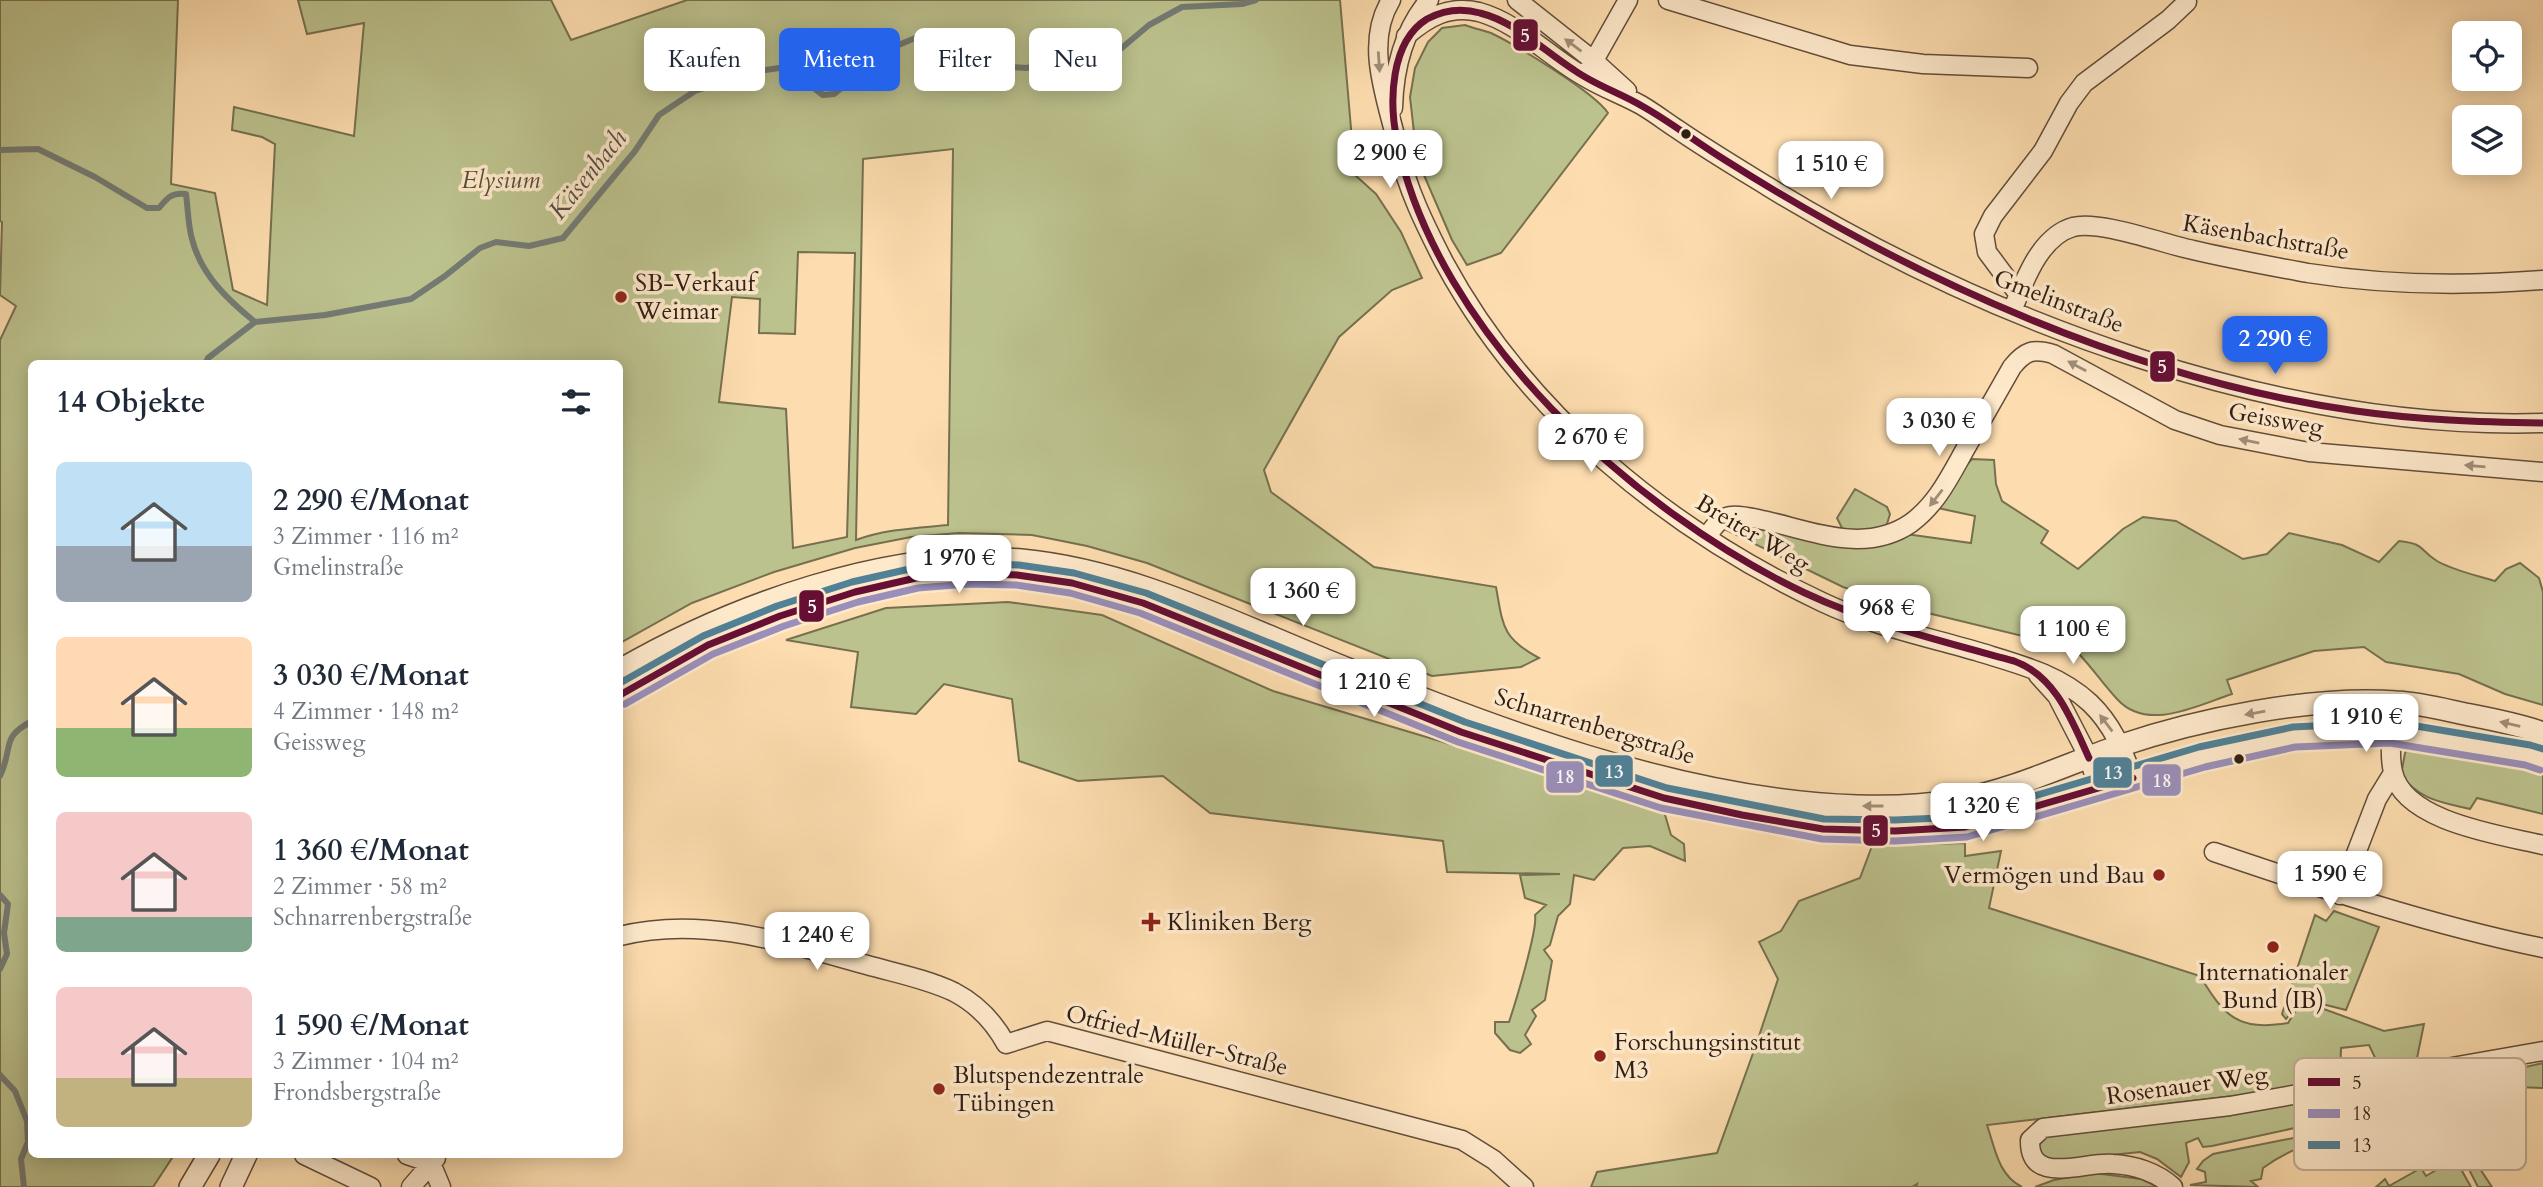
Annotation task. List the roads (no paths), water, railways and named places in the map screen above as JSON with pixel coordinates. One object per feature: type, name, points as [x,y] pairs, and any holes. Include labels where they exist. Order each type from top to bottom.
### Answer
[{"type":"street","name":"Breiter Weg","points":[[1393,125],[1396,68],[1412,22],[1429,0]]},
{"type":"street","name":"Gmelinstraße","points":[[1517,0],[1594,61],[1642,106]]},
{"type":"street","points":[[1584,77],[1628,0]]},
{"type":"street","points":[[1668,0],[1850,54],[1923,64],[2028,68]]},
{"type":"street","name":"Breiter Weg","points":[[1388,2],[1381,30],[1379,66],[1407,182],[1457,285],[1500,350],[1544,402],[1593,451],[1655,500],[1707,537],[1769,575],[1825,604],[2034,670],[2062,682],[2089,702],[2107,723],[2121,746],[2133,778]]},
{"type":"street","points":[[2015,303],[1987,252],[1984,234],[1993,216],[2043,151],[2069,103],[2084,83],[2168,20],[2187,2]]},
{"type":"street","name":"Gmelinstraße","points":[[1406,36],[1439,12],[1464,10],[1495,18],[1584,77],[1642,106],[1763,184],[1925,272],[2015,303],[2179,370],[2302,402],[2387,416],[2477,423],[2543,423]]},
{"type":"street","name":"Käsenbachstraße","points":[[2015,303],[2045,246],[2057,234],[2074,227],[2113,230],[2192,250],[2312,273],[2428,282],[2543,280]]},
{"type":"street","name":"Geissweg","points":[[1707,537],[1721,520],[1730,516],[1759,519],[1846,540],[1874,539],[1892,534],[1927,510],[1946,486],[2012,367],[2030,350],[2053,354],[2175,420],[2220,435],[2309,452],[2543,472]]},
{"type":"street","name":"Schnarrenbergstraße","points":[[623,668],[701,627],[777,597],[914,564],[990,558],[1087,571],[1119,579],[1505,728],[1630,768],[1735,791],[1851,806],[1914,805],[1958,800],[2012,786],[2121,746],[2223,718],[2310,704],[2396,702],[2451,711],[2543,733]]},
{"type":"street","name":"Schnarrenbergstraße","points":[[623,693],[708,645],[780,616],[855,592],[916,578],[967,573],[1017,575],[1072,583],[1143,603],[1461,732],[1664,798],[1823,829],[1895,831],[1965,827],[2202,757],[2294,737],[2392,732],[2528,755],[2543,760]]},
{"type":"street","points":[[2034,670],[2057,696],[2088,758],[2098,788]]},
{"type":"street","points":[[2396,702],[2392,732],[2393,773],[2408,797],[2437,816],[2543,845]]},
{"type":"street","points":[[2340,895],[2377,799],[2393,773]]},
{"type":"street","points":[[2214,852],[2340,895],[2481,935],[2543,948]]},
{"type":"street","name":"Otfried-Müller-Straße","points":[[623,935],[660,929],[712,929],[762,937],[861,964],[953,992],[982,1012],[993,1023],[1006,1044],[1047,1031],[1462,1140],[1501,1166],[1524,1187]]},
{"type":"street","name":"Rosenauer Weg","points":[[2502,1058],[2543,1051]]},
{"type":"street","name":"Rosenauer Weg","points":[[2173,1187],[2136,1167],[2111,1163],[2058,1171],[2040,1167],[2030,1152],[2030,1140],[2043,1128],[2230,1105],[2294,1094]]},
{"type":"street","points":[[190,1187],[207,1158]]},
{"type":"street","points":[[231,1187],[245,1158]]},
{"type":"street","points":[[310,1158],[371,1187]]},
{"type":"street","points":[[411,1187],[435,1159]]},
{"type":"street","points":[[435,1159],[440,1187]]},
{"type":"waterway","name":"Käsenbach","points":[[0,150],[38,149],[95,177],[147,208],[159,208],[170,196],[186,194],[196,252],[217,286],[245,314],[255,322],[325,315],[411,299],[480,248],[496,242],[529,246],[563,238],[635,151],[659,115],[695,91],[758,71],[786,67],[823,95],[834,94],[896,46],[925,34],[971,64],[1026,68],[1117,52],[1149,25],[1182,7],[1242,4],[1256,0]]},
{"type":"waterway","points":[[207,360],[255,322]]},
{"type":"waterway","points":[[0,776],[12,738],[28,723]]},
{"type":"waterway","points":[[0,895],[8,904],[4,933],[7,954],[0,969]]},
{"type":"waterway","points":[[0,1075],[15,1091],[27,1121],[28,1142],[21,1159],[24,1187]]},
{"type":"place","name":"SB-Verkauf Weimar","points":[[621,297]]},
{"type":"place","name":"Vermögen und Bau","points":[[2159,875]]},
{"type":"place","name":"Kliniken Berg","points":[[1151,922]]},
{"type":"place","name":"Internationaler Bund (IB)","points":[[2273,947]]},
{"type":"place","name":"Forschungsinstitut M3","points":[[1600,1056]]},
{"type":"place","name":"Blutspendezentrale Tübingen","points":[[939,1089]]},
{"type":"park label","name":"Elysium","points":[[501,180]]}]
